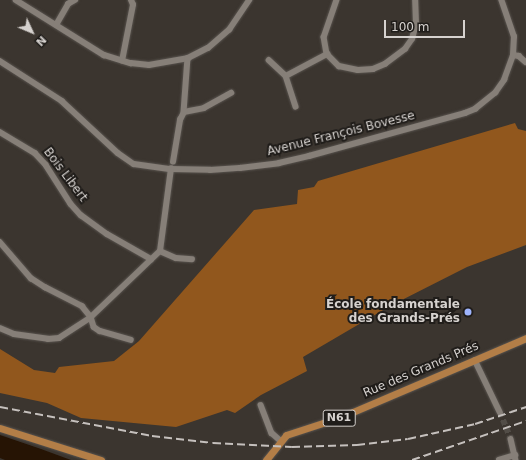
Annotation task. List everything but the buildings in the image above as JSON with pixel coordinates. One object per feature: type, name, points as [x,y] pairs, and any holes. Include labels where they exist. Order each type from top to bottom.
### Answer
[{"type":"main road","name":"Rue des Grands Prés","points":[[266,460],[286,435],[341,417],[526,338]]},
{"type":"main road","points":[[0,428],[101,460]]},
{"type":"street","points":[[16,0],[104,55],[122,61],[149,65],[188,58],[208,48],[229,30],[249,0]]},
{"type":"street","points":[[56,25],[68,4],[74,0]]},
{"type":"street","points":[[122,61],[133,5],[130,0]]},
{"type":"street","points":[[337,0],[324,37],[327,54],[339,66],[348,69],[373,69],[398,56],[412,39],[416,24],[415,0]]},
{"type":"street","name":"Avenue François Bovesse","points":[[0,61],[62,101],[125,159],[134,164],[171,169],[210,170],[279,163],[465,114],[486,102],[495,93],[504,80],[513,55],[514,37],[501,0]]},
{"type":"street","points":[[286,76],[327,54]]},
{"type":"street","points":[[513,55],[519,56],[526,62]]},
{"type":"street","points":[[172,162],[180,120],[184,112],[188,58]]},
{"type":"street","points":[[269,60],[286,76],[296,106]]},
{"type":"street","points":[[184,112],[204,108],[231,93]]},
{"type":"street","name":"Bois Libert","points":[[0,132],[34,153],[46,165],[71,204],[81,215],[107,234],[151,259]]},
{"type":"street","points":[[0,328],[14,334],[54,338],[64,335],[91,317],[160,252],[171,169]]},
{"type":"street","points":[[0,242],[31,278],[45,288],[82,306],[91,317],[94,327],[100,331],[131,340]]},
{"type":"street","points":[[160,252],[176,258],[192,259]]},
{"type":"street","points":[[475,360],[500,412]]},
{"type":"street","points":[[261,406],[272,433],[281,441]]},
{"type":"street","points":[[499,460],[515,457],[511,439]]},
{"type":"shaded area","points":[[515,123],[518,129],[526,131],[526,245],[467,267],[390,306],[303,357],[307,371],[261,395],[235,413],[227,410],[176,427],[81,418],[47,403],[0,393],[0,349],[34,370],[55,373],[59,367],[114,361],[139,341],[254,210],[297,204],[298,190],[314,187],[318,181]]},
{"type":"shaded area","points":[[0,435],[71,460],[5,460],[0,458]]},
{"type":"tunnel","points":[[500,412],[511,439]]},
{"type":"railway","points":[[0,407],[152,436],[213,443],[292,447],[357,445],[408,439],[475,424],[526,407]]},
{"type":"railway","points":[[412,460],[526,421]]},
{"type":"place","name":"École fondamentale des Grands-Prés","points":[[468,312]]}]
